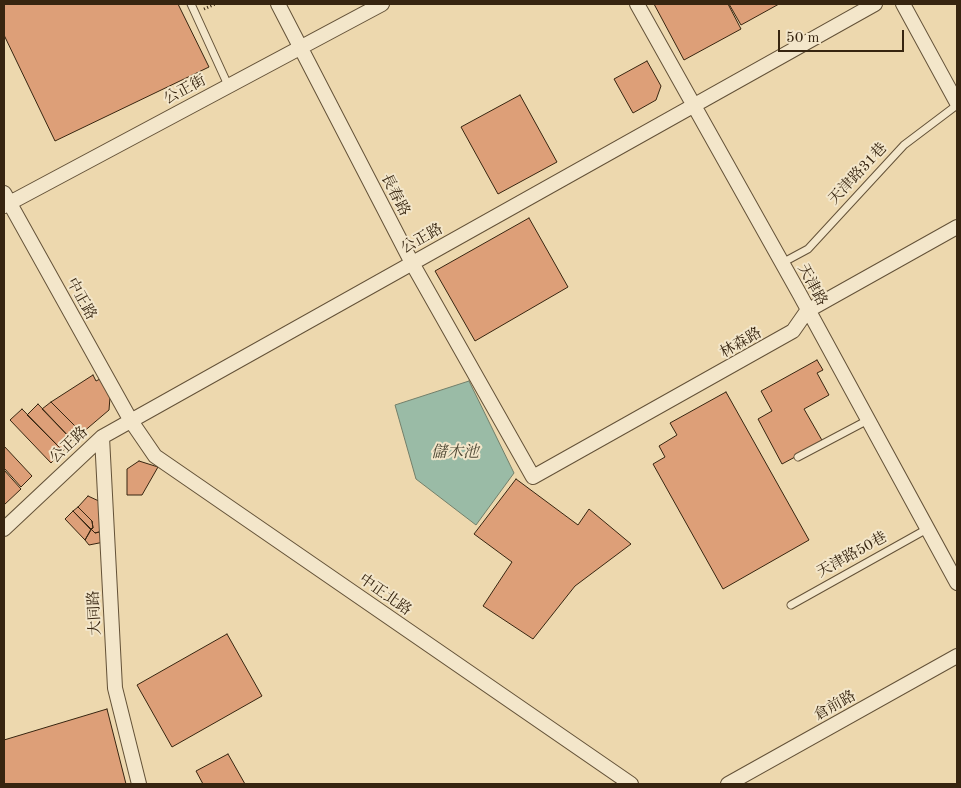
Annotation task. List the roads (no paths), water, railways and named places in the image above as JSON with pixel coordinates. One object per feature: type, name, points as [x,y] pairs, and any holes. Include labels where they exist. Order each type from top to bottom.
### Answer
[{"type":"street","name":"長春路","points":[[278,4],[412,263],[533,477]]},
{"type":"street","name":"公正街","points":[[6,201],[382,4]]},
{"type":"street","name":"天津路","points":[[637,4],[782,263],[957,583]]},
{"type":"street","name":"公正路","points":[[4,529],[102,437],[875,4]]},
{"type":"street","points":[[903,4],[957,104]]},
{"type":"street","name":"中正路","points":[[6,201],[130,422]]},
{"type":"street","name":"林森路","points":[[533,477],[793,331],[807,311],[957,228]]},
{"type":"street","name":"中正北路","points":[[130,422],[155,456],[630,784]]},
{"type":"street","name":"大同路","points":[[102,437],[115,688],[139,784]]},
{"type":"street","name":"倉前路","points":[[728,784],[957,656]]},
{"type":"lane","points":[[191,4],[228,85]]},
{"type":"lane","name":"天津路31巷","points":[[782,263],[808,249],[904,145],[957,104]]},
{"type":"lane","points":[[798,457],[868,420]]},
{"type":"lane","name":"天津路50巷","points":[[791,605],[927,529]]},
{"type":"water","name":"儲木池","points":[[469,381],[514,473],[476,525],[416,479],[395,405]]}]
